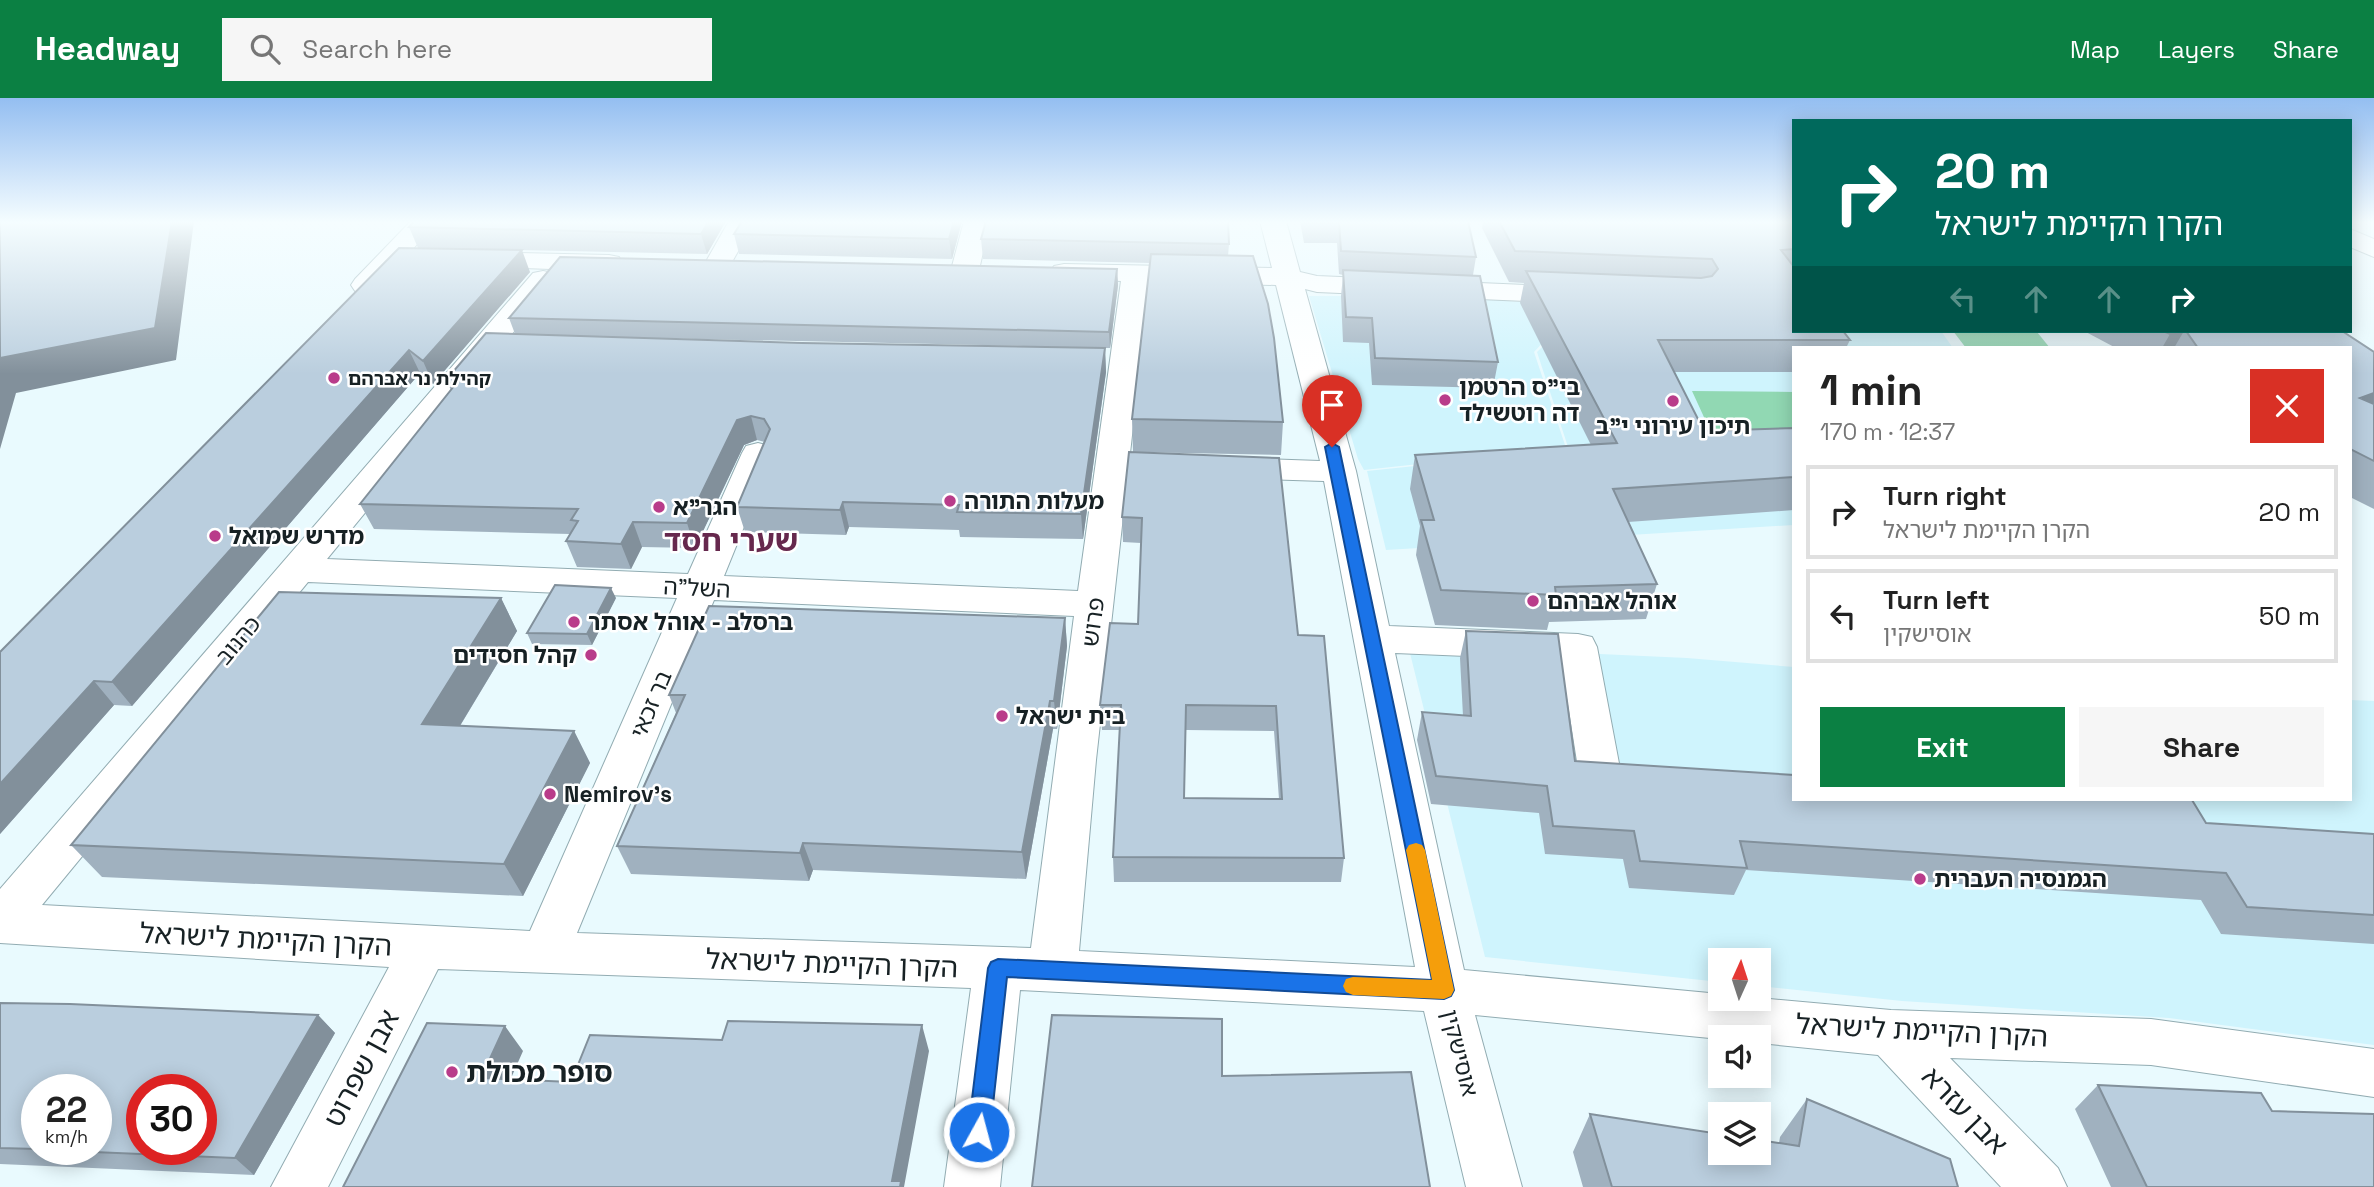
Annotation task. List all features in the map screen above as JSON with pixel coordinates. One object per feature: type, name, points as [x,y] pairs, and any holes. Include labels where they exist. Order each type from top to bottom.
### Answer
[{"type":"street","points":[[345,307],[388,272]]},
{"type":"street","name":"כהנוב","points":[[0,922],[298,570],[502,345],[550,272]]},
{"type":"street","points":[[1044,272],[1286,277],[1317,284],[1594,295]]},
{"type":"street","name":"אוסישקין","points":[[1285,272],[1339,471],[1444,990],[1494,1187]]},
{"type":"street","name":"פרוש","points":[[1053,971],[1075,760],[1096,604],[1126,465],[1111,360],[1136,274]]},
{"type":"street","name":"בר זכאי","points":[[544,954],[758,453]]},
{"type":"street","points":[[1193,467],[1339,471]]},
{"type":"street","name":"השל\"ה","points":[[298,570],[1096,604]]},
{"type":"street","points":[[1373,639],[1578,647],[1600,774]]},
{"type":"street","name":"הקרן הקיימת לישראל","points":[[0,922],[544,954],[998,968],[1444,990],[1891,1032],[2151,1042],[2374,1073]]},
{"type":"street","name":"אבן שפרוט","points":[[299,1187],[424,948]]},
{"type":"street","points":[[972,1187],[998,968]]},
{"type":"street","name":"אבן עזרא","points":[[1891,1032],[2039,1187]]},
{"type":"shaded area","name":"בי\"ס הרטמן דה רוטשילד","points":[[1309,296],[1460,296],[1528,303],[1548,337],[1534,352],[1566,448],[1364,470],[1358,459]]},
{"type":"shaded area","name":"תיכון עירוני י\"ב","points":[[1792,331],[1942,333],[1952,346],[1792,346],[1792,525],[1386,550],[1367,471],[1569,450],[1537,352],[1551,338]]},
{"type":"shaded area","name":"הגמנסיה העברית","points":[[1408,645],[1687,658],[1792,667],[1792,801],[2352,801],[2352,700],[2374,701],[2374,1045],[2169,1018],[1902,1001],[1771,987],[1771,948],[1708,948],[1708,981],[1485,957]]},
{"type":"green space","points":[[1955,333],[2038,333],[2048,346],[1964,346]]},
{"type":"green space","points":[[1692,391],[1792,392],[1792,441],[1714,439]]},
{"type":"building","points":[[0,272],[164,272],[155,328],[0,358]]},
{"type":"building","points":[[375,272],[503,272],[423,361],[409,350],[112,682],[94,681],[0,784],[0,652]]},
{"type":"building","points":[[548,272],[1117,272],[1109,332],[509,318]]},
{"type":"building","points":[[1149,272],[1258,272],[1268,304],[1274,338],[1283,422],[1132,419]]},
{"type":"building","points":[[1343,272],[1480,276],[1498,362],[1375,358],[1372,318],[1346,317]]},
{"type":"building","name":"תיכון עירוני י\"ב","points":[[1526,272],[1701,278],[1712,276],[1716,272],[1792,272],[1792,333],[1845,333],[1850,340],[1658,340],[1704,431],[1792,428],[1792,477],[1613,489],[1657,584],[1555,587],[1556,595],[1441,590],[1421,520],[1434,520],[1415,455],[1617,443]]},
{"type":"building","points":[[486,333],[802,343],[1105,348],[1081,514],[957,512],[959,505],[843,502],[840,510],[737,507],[770,429],[764,419],[751,416],[737,420],[687,523],[633,522],[621,544],[566,541],[578,521],[571,520],[578,509],[360,504],[454,386],[446,380]]},
{"type":"building","points":[[2187,333],[2345,333],[2374,352],[2374,393],[2360,398],[2374,404],[2374,461],[2352,450],[2352,346],[2197,346]]},
{"type":"building","points":[[1129,452],[1279,458],[1298,635],[1324,636],[1344,858],[1113,857],[1121,705],[1100,705],[1110,623],[1138,624],[1142,518],[1122,517]],"holes":[[[1186,705],[1276,706],[1282,799],[1184,798]]]},
{"type":"building","points":[[555,585],[611,588],[587,634],[527,633]]},
{"type":"building","points":[[279,592],[501,598],[422,724],[574,731],[504,864],[71,845]]},
{"type":"building","points":[[709,606],[1065,618],[1054,701],[1050,701],[1022,852],[803,843],[800,853],[617,846],[685,695],[669,695]]},
{"type":"building","points":[[1466,631],[1558,634],[1575,761],[1792,775],[1792,801],[2193,801],[2206,823],[2374,834],[2374,915],[2247,907],[2226,873],[1740,841],[1747,868],[1640,861],[1634,831],[1553,826],[1547,786],[1436,776],[1422,712],[1471,716]]},
{"type":"building","points":[[0,1003],[318,1015],[235,1158],[217,1157],[217,1074],[126,1074],[126,1153],[112,1153],[112,1074],[21,1074],[21,1149],[0,1148]]},
{"type":"building","points":[[1052,1015],[1222,1019],[1222,1076],[1411,1072],[1430,1187],[1032,1187]]},
{"type":"building","points":[[728,1021],[922,1025],[892,1181],[901,1181],[900,1187],[343,1187],[427,1023],[505,1026],[481,1078],[571,1082],[590,1035],[722,1040]]},
{"type":"building","points":[[2098,1085],[2261,1093],[2272,1111],[2374,1114],[2374,1187],[2147,1187]]},
{"type":"building","points":[[1807,1099],[1950,1159],[1958,1187],[1612,1187],[1590,1114],[1708,1132],[1708,1165],[1771,1165],[1771,1142],[1799,1146]]},
{"type":"slow traffic","points":[[1353,986],[1444,990],[1416,850]]},
{"type":"place","name":"קהילת נר אברהם","points":[[334,378]]},
{"type":"place","name":"בי\"ס הרטמן דה רוטשילד","points":[[1445,400]]},
{"type":"place","name":"תיכון עירוני י\"ב","points":[[1673,401]]},
{"type":"place","name":"מעלות התורה","points":[[950,501]]},
{"type":"place","name":"הגר\"א","points":[[659,507]]},
{"type":"place","name":"מדרש שמואל","points":[[215,536]]},
{"type":"place","name":"אוהל אברהם","points":[[1533,601]]},
{"type":"place","name":"ברסלב - אוהל אסתר","points":[[574,622]]},
{"type":"place","name":"קהל חסידים","points":[[591,655]]},
{"type":"place","name":"בית ישראל","points":[[1002,716]]},
{"type":"place","name":"Nemirov's","points":[[550,794]]},
{"type":"place","name":"הגמנסיה העברית","points":[[1920,879]]},
{"type":"place","name":"סופר מכולת","points":[[452,1072]]},
{"type":"district","name":"שערי חסד","points":[[731,541]]},
{"type":"route","points":[[979,1132],[998,968],[1444,990],[1332,447]]}]
